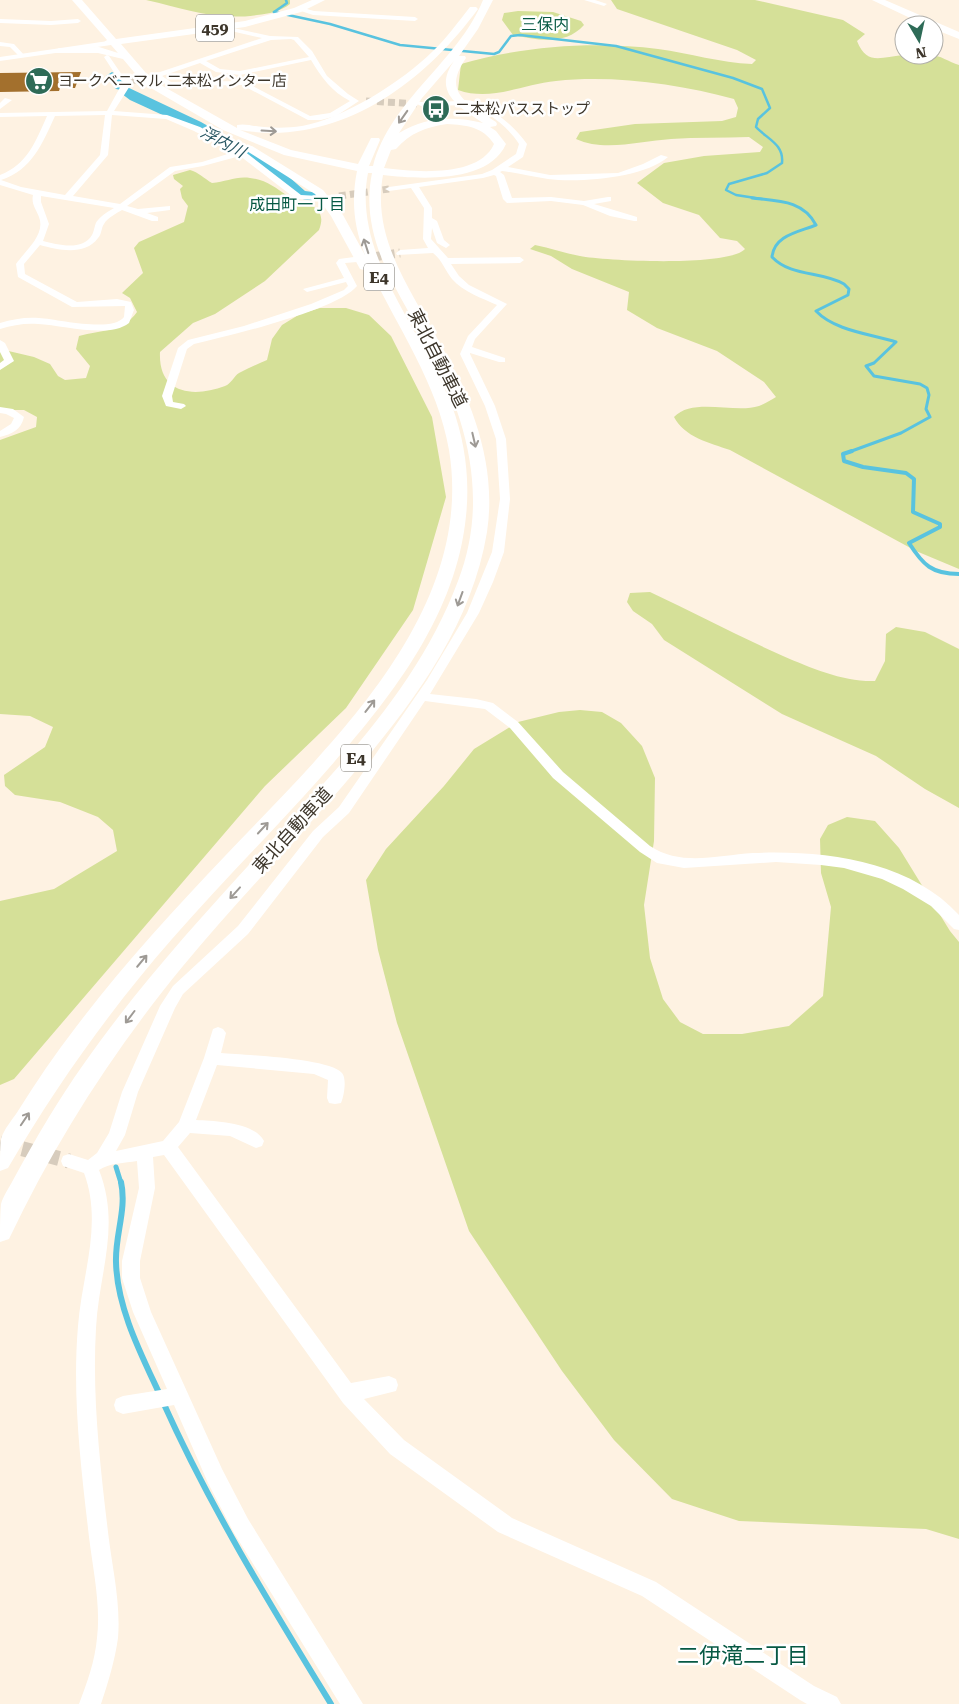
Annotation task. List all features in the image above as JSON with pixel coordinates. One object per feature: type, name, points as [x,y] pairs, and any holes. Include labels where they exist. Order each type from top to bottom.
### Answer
[{"type":"highway","points":[[75,0],[75,5],[148,82],[243,136],[288,153],[344,166],[405,174],[450,173],[472,168],[492,158],[499,149],[500,144],[492,132],[479,126],[450,121],[429,124],[412,129],[399,137],[381,165]]},
{"type":"highway","name":"459","points":[[111,43],[220,27],[280,15],[320,0]]},
{"type":"highway","points":[[235,140],[316,164],[389,176],[437,178],[473,172],[491,165],[506,152],[507,139],[495,126],[460,102],[453,93],[450,82],[454,69],[472,39],[488,0]]},
{"type":"highway","points":[[877,0],[911,15]]},
{"type":"highway","points":[[394,112],[446,51],[466,24],[476,4]]},
{"type":"highway","points":[[221,123],[257,130],[281,131],[307,129],[334,121],[369,103],[416,71],[440,49],[476,4]]},
{"type":"highway","points":[[382,184],[381,165],[386,144],[400,120],[457,53],[477,25]]},
{"type":"highway","points":[[944,29],[959,36]]},
{"type":"highway","points":[[59,50],[89,42],[102,32],[128,37],[160,36]]},
{"type":"highway","points":[[123,56],[130,46],[160,36]]},
{"type":"highway","points":[[59,50],[99,50],[123,56],[149,91],[173,107],[235,140],[308,184],[326,200],[337,215],[367,272],[428,367]]},
{"type":"highway","name":"東北自動車道","points":[[0,1161],[57,1071],[112,997],[164,935],[345,737],[397,670],[434,604],[447,569],[456,535],[459,509],[460,480],[454,435],[428,367],[380,280],[369,254],[360,217],[360,179],[364,163],[379,132]]},
{"type":"highway","name":"東北自動車道","points":[[0,1231],[51,1134],[90,1071],[140,1004],[191,942],[368,744],[421,674],[457,607],[470,571],[478,536],[481,481],[479,459],[466,409],[445,366],[392,270],[378,234],[377,221],[382,184]]},
{"type":"main road","points":[[0,59],[111,43]]},
{"type":"street","points":[[587,0],[604,4]]},
{"type":"street","points":[[300,9],[314,13],[415,19]]},
{"type":"street","points":[[0,21],[51,23],[78,21]]},
{"type":"street","points":[[220,27],[270,38]]},
{"type":"street","points":[[355,101],[328,117],[308,118],[243,83],[169,84],[154,76],[270,38],[289,36],[296,38],[310,52],[324,77],[345,96],[355,101],[366,101]]},
{"type":"street","points":[[0,44],[12,45],[22,56]]},
{"type":"street","points":[[67,198],[104,155],[110,113],[128,81],[119,76],[107,57]]},
{"type":"street","points":[[201,61],[215,70],[243,72],[313,58]]},
{"type":"street","points":[[0,106],[8,100]]},
{"type":"street","points":[[382,184],[414,186],[461,180],[498,170],[520,155],[523,149],[521,140],[516,133],[474,103],[466,102]]},
{"type":"street","points":[[440,104],[457,103]]},
{"type":"street","points":[[0,115],[110,113],[167,118],[197,129],[240,153],[258,164],[297,196],[319,198]]},
{"type":"street","points":[[0,178],[24,166],[52,114]]},
{"type":"street","points":[[38,242],[60,247],[87,244],[96,236],[100,222],[173,169],[203,164],[240,153]]},
{"type":"street","points":[[498,170],[550,177],[603,176],[619,174],[646,166],[664,156]]},
{"type":"street","points":[[498,170],[505,195],[510,201],[551,200],[584,203],[608,199]]},
{"type":"street","points":[[0,182],[37,194],[140,211],[155,219]]},
{"type":"street","points":[[90,1704],[108,1632],[87,1404],[87,1326],[102,1208],[97,1183],[96,1163],[117,1135],[130,1092],[168,1006],[178,990],[243,930],[318,834],[344,810],[433,681],[473,613],[498,552],[505,499],[501,438],[484,392],[466,360],[466,348],[471,338],[503,304],[466,287],[456,278],[441,248],[428,242],[428,208],[414,186]]},
{"type":"street","points":[[0,326],[16,322],[36,322],[82,326],[113,326],[123,324],[129,317],[130,308],[128,304],[117,302],[75,305],[20,275],[20,264],[38,242],[42,224],[36,201],[37,194]]},
{"type":"street","points":[[329,197],[339,196]]},
{"type":"street","points":[[584,203],[613,214],[634,219]]},
{"type":"street","points":[[140,211],[162,207]]},
{"type":"street","points":[[599,220],[613,214]]},
{"type":"street","points":[[400,253],[441,248]]},
{"type":"street","points":[[181,406],[169,404],[167,396],[183,348],[191,342],[248,328],[314,306],[352,289],[353,286],[340,263],[342,261],[354,260]]},
{"type":"street","points":[[446,261],[520,260]]},
{"type":"street","points":[[308,289],[349,279]]},
{"type":"street","points":[[0,343],[9,361],[0,367]]},
{"type":"street","points":[[466,348],[502,360]]},
{"type":"street","points":[[0,410],[9,411],[19,417],[18,424],[14,428],[0,434]]},
{"type":"street","points":[[422,697],[489,706],[514,725],[558,775],[645,849],[661,859],[680,862],[755,858],[805,858],[850,863],[882,872],[916,889],[939,904],[959,925]]},
{"type":"street","points":[[69,1161],[96,1163],[168,1147],[186,1126],[212,1058],[218,1032]]},
{"type":"street","points":[[212,1058],[314,1068],[329,1072],[336,1077],[335,1098]]},
{"type":"street","points":[[186,1126],[226,1127],[243,1132],[256,1140]]},
{"type":"street","points":[[168,1147],[347,1393],[397,1448],[505,1525],[649,1588],[808,1693],[830,1704]]},
{"type":"street","points":[[145,1153],[147,1188],[133,1246],[131,1278],[166,1398],[215,1476],[241,1526],[352,1704]]},
{"type":"street","points":[[347,1393],[389,1385]]},
{"type":"street","points":[[123,1405],[166,1398]]},
{"type":"green space","points":[[146,0],[290,0],[290,4],[266,14],[227,16],[201,13]]},
{"type":"green space","points":[[611,0],[755,0],[843,20],[865,34],[857,41],[865,54],[875,58],[894,56],[894,65],[944,65],[944,58],[959,65],[959,569],[916,551],[730,450],[706,442],[684,430],[674,417],[682,411],[703,407],[749,408],[759,406],[776,397],[764,382],[717,351],[657,328],[627,310],[629,292],[572,269],[551,256],[530,249],[535,245],[594,258],[666,261],[716,258],[734,255],[745,249],[737,241],[720,238],[699,215],[663,203],[637,183],[664,163],[704,156],[760,152],[763,147],[749,137],[681,138],[623,145],[598,145],[576,139],[580,132],[635,124],[722,121],[736,117],[738,108],[734,99],[668,85],[600,79],[556,81],[483,94],[458,90],[461,64],[534,49],[609,45],[658,49],[740,63],[752,64],[756,60],[737,50],[617,9]]},
{"type":"green space","points":[[518,11],[553,12],[581,21],[584,25],[577,32],[560,39],[541,40],[513,35],[502,20],[504,13]]},
{"type":"green space","points":[[190,170],[212,183],[240,178],[261,181],[318,210],[321,215],[321,221],[319,230],[265,281],[215,314],[193,323],[160,352],[161,366],[165,377],[171,384],[190,392],[213,390],[227,385],[239,373],[267,360],[272,339],[282,325],[300,314],[320,308],[346,308],[369,315],[391,336],[432,417],[446,497],[413,610],[346,708],[265,786],[14,1079],[0,1085],[0,901],[54,889],[117,851],[113,830],[98,817],[60,802],[15,795],[5,786],[4,775],[45,747],[53,727],[30,716],[0,714],[0,440],[36,427],[37,417],[24,410],[0,410],[0,349],[34,357],[50,364],[58,376],[65,380],[86,378],[90,366],[76,349],[79,336],[118,327],[131,319],[137,312],[130,298],[122,293],[143,273],[134,248],[139,242],[184,222],[188,206],[182,198],[180,189],[183,186],[174,179],[173,175]]},
{"type":"green space","points":[[650,592],[783,656],[839,677],[875,681],[885,661],[886,634],[896,627],[925,632],[959,649],[959,808],[925,789],[876,756],[782,714],[664,640],[652,624],[633,611],[627,602],[630,593]]},
{"type":"green space","points":[[580,710],[602,712],[621,723],[642,746],[655,778],[654,841],[644,905],[650,958],[663,999],[680,1022],[703,1034],[742,1034],[789,1026],[823,996],[831,907],[821,873],[820,839],[828,825],[847,817],[875,821],[899,848],[950,931],[959,942],[959,1539],[926,1529],[739,1521],[672,1499],[614,1440],[562,1371],[469,1231],[397,1023],[378,950],[366,880],[386,849],[444,786],[474,749],[518,722],[559,712]]},
{"type":"building","name":"ヨークベニマル 二本松インター店","points":[[81,72],[75,88],[60,88],[59,91],[0,92],[0,73]]},
{"type":"waterway","points":[[286,0],[287,3],[274,12],[330,24],[400,45],[494,54],[499,52],[511,36],[520,35],[616,46],[733,78],[762,89],[770,108],[758,119],[756,127],[778,146],[782,156],[782,163],[767,173],[729,184],[726,190],[736,195],[762,199]]},
{"type":"waterway","name":"浮内川","points":[[112,76],[120,82],[121,86]]},
{"type":"waterway","name":"浮内川","points":[[127,91],[135,97],[196,125],[257,160],[275,172],[301,195],[315,196]]},
{"type":"waterway","points":[[752,198],[789,203],[797,206],[811,217],[816,225],[795,232],[782,239],[777,244],[772,257],[788,268],[835,280],[844,284],[849,289],[848,295],[816,311],[824,318],[854,331],[896,342],[874,363],[866,366],[874,376],[920,384],[927,388],[929,395],[926,409],[930,417],[901,433],[849,452]]},
{"type":"waterway","points":[[849,452],[843,454],[844,461],[863,467],[906,473],[914,479],[913,512],[940,524],[940,527],[909,543],[929,567],[950,574],[959,574]]},
{"type":"waterway","points":[[116,1167],[121,1183]]},
{"type":"waterway","points":[[121,1182],[123,1202],[116,1252],[117,1279],[131,1330],[160,1395]]},
{"type":"waterway","points":[[163,1402],[221,1518],[331,1704]]},
{"type":"tunnel","points":[[129,81],[151,77]]},
{"type":"tunnel","points":[[366,101],[421,104]]},
{"type":"tunnel","points":[[339,196],[389,189]]},
{"type":"tunnel","points":[[359,259],[400,253]]},
{"type":"tunnel","points":[[0,1143],[69,1161]]},
{"type":"place","name":"ヨークベニマル 二本松インター店","points":[[39,81]]},
{"type":"place","name":"二本松バスストップ","points":[[436,109]]},
{"type":"district","name":"三保内","points":[[545,24]]},
{"type":"district","name":"成田町一丁目","points":[[297,204]]},
{"type":"district","name":"二伊滝二丁目","points":[[743,1655]]}]
